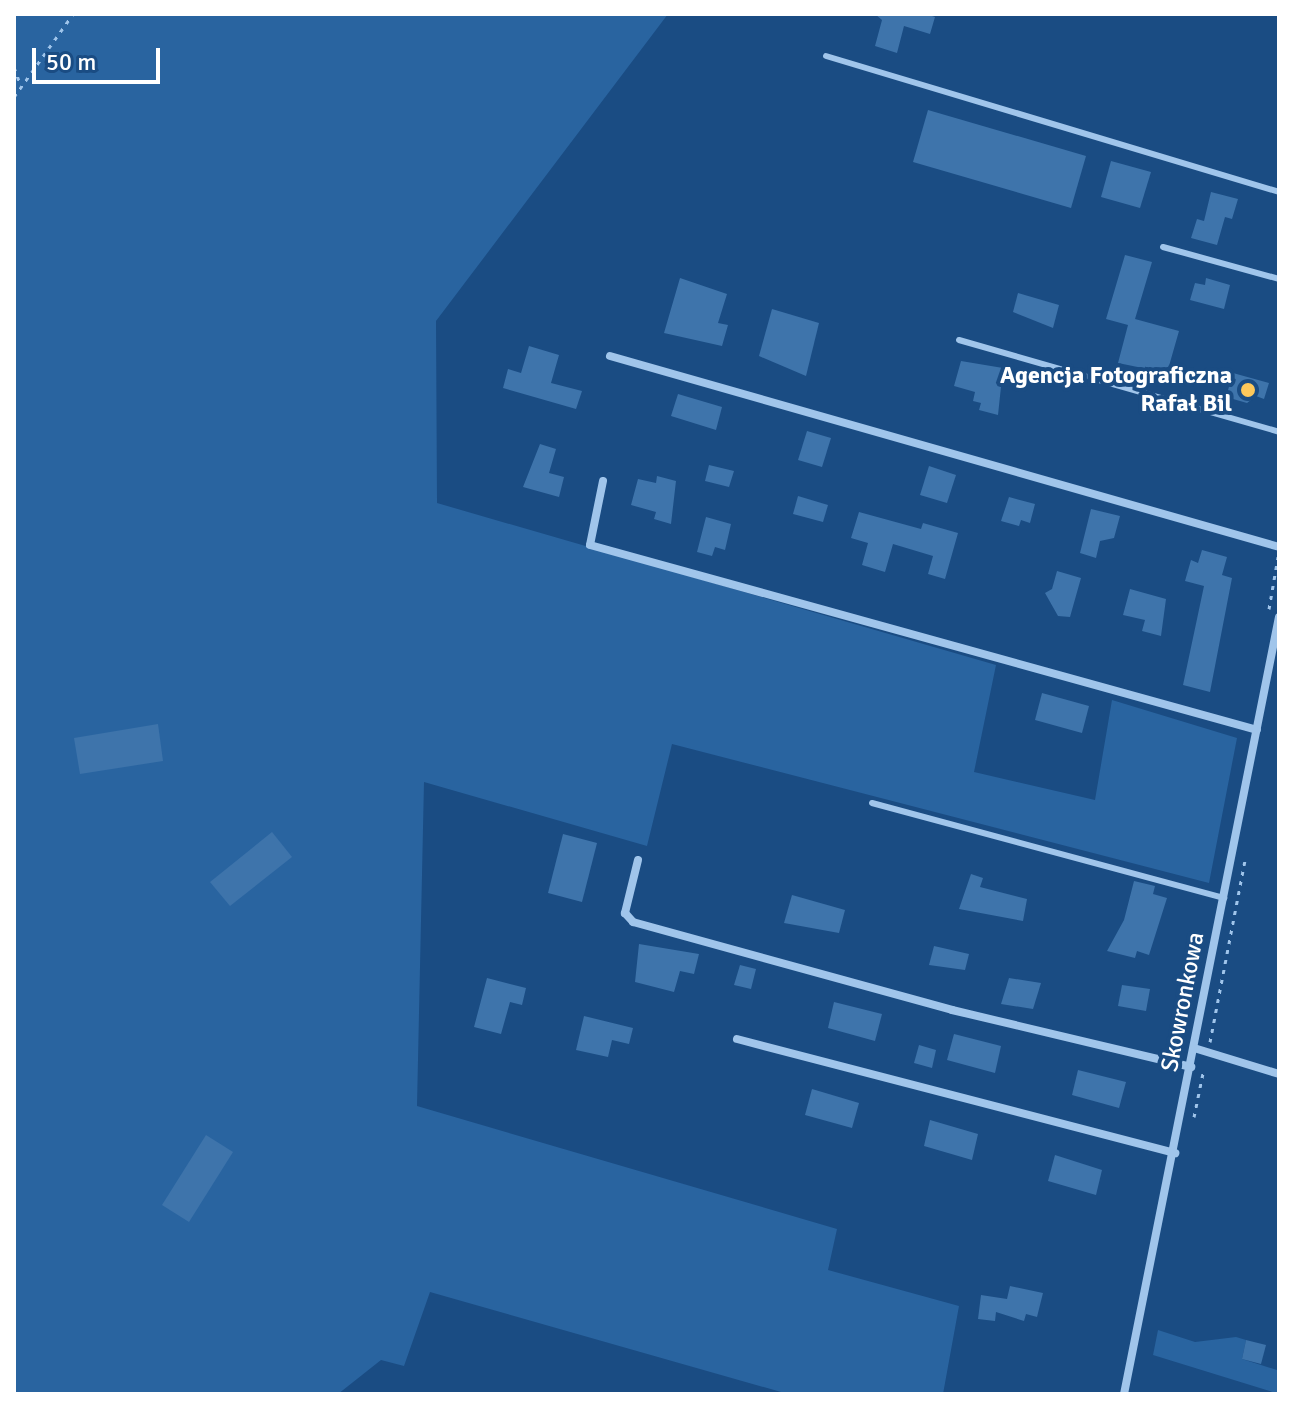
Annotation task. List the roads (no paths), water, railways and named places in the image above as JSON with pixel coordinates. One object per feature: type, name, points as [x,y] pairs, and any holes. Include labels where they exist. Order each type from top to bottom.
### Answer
[{"type":"street","points":[[610,356],[1279,547]]},
{"type":"street","points":[[603,481],[590,545],[1257,730]]},
{"type":"street","name":"Skowronkowa","points":[[1124,1394],[1175,1153],[1279,617]]},
{"type":"street","points":[[638,860],[625,913],[633,922],[952,1010],[1191,1067]]},
{"type":"street","points":[[737,1039],[1175,1153]]},
{"type":"street","points":[[1194,1048],[1279,1074]]},
{"type":"lane","points":[[826,56],[1279,192]]},
{"type":"lane","points":[[1163,247],[1279,279]]},
{"type":"lane","points":[[959,340],[1279,432]]},
{"type":"lane","points":[[872,803],[1224,898]]},
{"type":"place","name":"Agencja Fotograficzna Rafał Bil","points":[[1248,390]]}]
